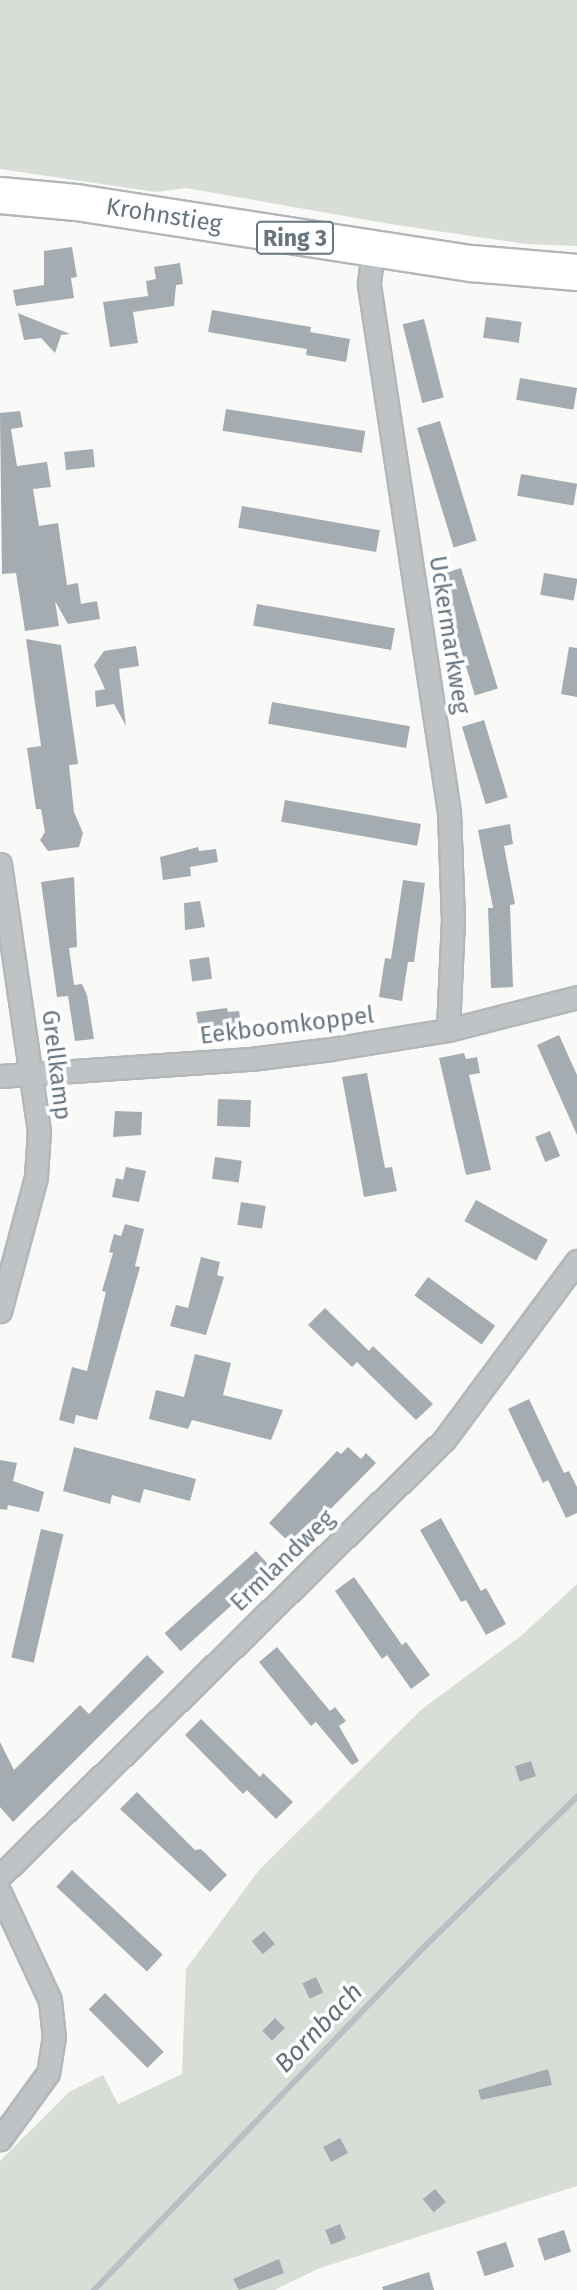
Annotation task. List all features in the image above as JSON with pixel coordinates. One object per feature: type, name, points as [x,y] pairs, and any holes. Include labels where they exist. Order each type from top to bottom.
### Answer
[{"type":"main road","name":"Krohnstieg","points":[[0,195],[76,202],[373,250],[577,272]]},
{"type":"street","name":"Uckermarkweg","points":[[373,250],[369,285],[449,812],[453,919],[448,1030]]},
{"type":"street","name":"Grellkamp","points":[[0,1311],[36,1177],[39,1130],[34,1074],[1,877]]},
{"type":"street","name":"Eekboomkoppel","points":[[0,1076],[251,1059],[448,1030],[577,997]]},
{"type":"street","name":"Ermlandweg","points":[[0,1876],[444,1440],[577,1261]]},
{"type":"street","points":[[0,1893],[50,2000],[54,2036],[48,2073],[0,2139]]},
{"type":"shaded area","points":[[0,0],[577,0],[577,246],[526,244],[390,224],[186,188],[156,192],[0,169]]},
{"type":"shaded area","points":[[577,1584],[577,2186],[320,2268],[274,2290],[0,2290],[0,2161],[69,2092],[103,2075],[118,2104],[182,2074],[186,1969],[259,1870],[422,1709],[521,1636]]},
{"type":"building","points":[[72,247],[77,277],[71,278],[74,298],[16,306],[13,290],[44,285],[44,251]]},
{"type":"building","points":[[180,263],[183,284],[176,285],[174,306],[133,312],[138,343],[110,347],[103,302],[148,296],[146,281],[156,279],[154,267]]},
{"type":"building","points":[[212,310],[311,327],[310,332],[350,339],[346,362],[306,355],[307,349],[208,332]]},
{"type":"building","points":[[18,313],[70,334],[61,335],[55,353],[41,338],[24,340]]},
{"type":"building","points":[[486,317],[522,322],[519,343],[483,338]]},
{"type":"building","points":[[424,319],[444,398],[422,403],[403,324]]},
{"type":"building","points":[[520,378],[577,388],[573,410],[516,400]]},
{"type":"building","points":[[226,409],[365,431],[362,453],[223,431]]},
{"type":"building","points":[[20,411],[23,427],[11,429],[17,466],[47,462],[51,487],[33,489],[39,526],[58,523],[67,585],[78,583],[81,604],[97,601],[100,619],[68,624],[55,601],[59,626],[25,631],[16,573],[2,574],[0,413]]},
{"type":"building","points":[[440,421],[477,541],[454,548],[417,428]]},
{"type":"building","points":[[93,449],[95,467],[66,470],[64,452]]},
{"type":"building","points":[[521,474],[577,484],[573,506],[517,496]]},
{"type":"building","points":[[242,506],[380,530],[376,552],[238,528]]},
{"type":"building","points":[[461,568],[498,688],[475,696],[438,575]]},
{"type":"building","points":[[544,573],[577,579],[574,601],[540,595]]},
{"type":"building","points":[[257,604],[395,628],[391,650],[253,626]]},
{"type":"building","points":[[26,639],[61,645],[78,764],[69,765],[74,812],[83,833],[79,847],[48,851],[40,840],[45,832],[41,809],[36,809],[27,748],[41,746]]},
{"type":"building","points":[[136,646],[139,666],[119,669],[126,726],[114,704],[96,707],[95,691],[105,689],[94,665],[104,651]]},
{"type":"building","points":[[569,647],[577,648],[577,697],[561,694]]},
{"type":"building","points":[[272,702],[410,726],[406,748],[268,724]]},
{"type":"building","points":[[484,720],[508,797],[486,804],[462,727]]},
{"type":"building","points":[[285,800],[421,824],[417,846],[281,822]]},
{"type":"building","points":[[510,824],[513,844],[504,846],[515,904],[510,905],[513,987],[491,988],[488,908],[493,908],[478,830]]},
{"type":"building","points":[[198,847],[199,851],[216,849],[218,862],[190,867],[191,876],[163,880],[160,857]]},
{"type":"building","points":[[74,877],[77,947],[69,948],[74,985],[82,984],[87,995],[94,1039],[75,1041],[68,996],[57,997],[41,882]]},
{"type":"building","points":[[403,880],[425,883],[414,962],[408,962],[402,1001],[379,997],[385,958],[391,959]]},
{"type":"building","points":[[200,901],[205,927],[185,930],[184,903]]},
{"type":"building","points":[[209,957],[212,979],[192,982],[189,960]]},
{"type":"building","points":[[227,1008],[228,1012],[239,1011],[242,1028],[200,1034],[196,1012]]},
{"type":"building","points":[[559,1035],[577,1075],[577,1135],[537,1045]]},
{"type":"building","points":[[464,1053],[466,1059],[477,1057],[480,1073],[469,1075],[491,1170],[466,1175],[439,1058]]},
{"type":"building","points":[[367,1073],[385,1168],[392,1167],[397,1191],[364,1197],[342,1077]]},
{"type":"building","points":[[218,1099],[251,1100],[250,1127],[217,1126]]},
{"type":"building","points":[[115,1111],[142,1112],[141,1135],[113,1137]]},
{"type":"building","points":[[550,1131],[560,1156],[545,1162],[535,1137]]},
{"type":"building","points":[[215,1157],[242,1161],[239,1183],[212,1179]]},
{"type":"building","points":[[126,1167],[146,1171],[139,1202],[112,1197],[116,1178],[123,1180]]},
{"type":"building","points":[[476,1200],[548,1240],[536,1261],[464,1221]]},
{"type":"building","points":[[241,1202],[266,1206],[262,1229],[237,1225]]},
{"type":"building","points":[[125,1224],[144,1229],[135,1266],[140,1267],[97,1420],[76,1415],[74,1424],[59,1420],[72,1367],[87,1371],[106,1292],[102,1291],[113,1253],[109,1252],[114,1234],[121,1236]]},
{"type":"building","points":[[201,1257],[220,1262],[217,1275],[224,1277],[206,1335],[170,1326],[176,1305],[188,1308]]},
{"type":"building","points":[[428,1277],[495,1326],[482,1344],[414,1296]]},
{"type":"building","points":[[325,1308],[369,1351],[373,1346],[433,1404],[416,1420],[357,1362],[352,1367],[308,1325]]},
{"type":"building","points":[[195,1354],[231,1363],[223,1395],[283,1410],[271,1440],[192,1420],[188,1429],[149,1419],[156,1390],[184,1397]]},
{"type":"building","points":[[529,1399],[564,1473],[569,1471],[577,1487],[577,1513],[566,1518],[548,1480],[543,1483],[508,1409]]},
{"type":"building","points":[[74,1447],[196,1479],[190,1501],[144,1489],[140,1503],[112,1495],[110,1504],[63,1491]]},
{"type":"building","points":[[348,1447],[361,1459],[366,1453],[376,1463],[307,1533],[303,1529],[290,1543],[269,1523],[337,1451],[341,1454]]},
{"type":"building","points":[[0,1460],[17,1463],[13,1481],[44,1492],[39,1512],[8,1505],[7,1510],[0,1509]]},
{"type":"building","points":[[441,1518],[481,1591],[486,1588],[506,1624],[486,1635],[466,1600],[461,1602],[420,1530]]},
{"type":"building","points":[[41,1529],[63,1534],[34,1663],[11,1658]]},
{"type":"building","points":[[256,1551],[272,1569],[181,1651],[165,1633]]},
{"type":"building","points":[[354,1577],[402,1645],[406,1642],[430,1675],[411,1689],[387,1655],[382,1659],[335,1591]]},
{"type":"building","points":[[277,1647],[330,1711],[335,1707],[346,1721],[339,1726],[359,1761],[352,1765],[316,1722],[311,1726],[259,1662]]},
{"type":"building","points":[[147,1655],[164,1672],[13,1822],[0,1807],[0,1742],[14,1770],[80,1705],[89,1714]]},
{"type":"building","points":[[201,1719],[260,1777],[263,1773],[293,1802],[276,1819],[247,1790],[243,1794],[185,1735]]},
{"type":"building","points":[[531,1761],[536,1776],[520,1781],[515,1766]]},
{"type":"building","points":[[137,1792],[195,1850],[201,1849],[227,1875],[210,1892],[120,1809]]},
{"type":"building","points":[[72,1870],[163,1955],[147,1971],[56,1887]]},
{"type":"building","points":[[264,1931],[275,1944],[263,1954],[252,1941]]},
{"type":"building","points":[[316,1977],[323,1992],[310,1999],[302,1983]]},
{"type":"building","points":[[105,1993],[164,2052],[147,2068],[89,2009]]},
{"type":"building","points":[[275,2018],[285,2028],[272,2041],[262,2031]]},
{"type":"building","points":[[548,2069],[552,2085],[481,2100],[478,2090]]},
{"type":"building","points":[[340,2138],[348,2153],[331,2162],[323,2147]]},
{"type":"building","points":[[435,2189],[446,2202],[434,2212],[423,2199]]},
{"type":"building","points":[[340,2224],[346,2239],[331,2245],[325,2230]]},
{"type":"building","points":[[564,2230],[571,2252],[544,2261],[537,2239]]},
{"type":"building","points":[[506,2242],[514,2267],[485,2276],[477,2252]]},
{"type":"building","points":[[279,2259],[284,2273],[239,2290],[233,2279]]},
{"type":"building","points":[[429,2272],[434,2290],[383,2290],[382,2287]]},
{"type":"waterway","name":"Bornbach","points":[[94,2290],[418,1953],[577,1797]]}]
